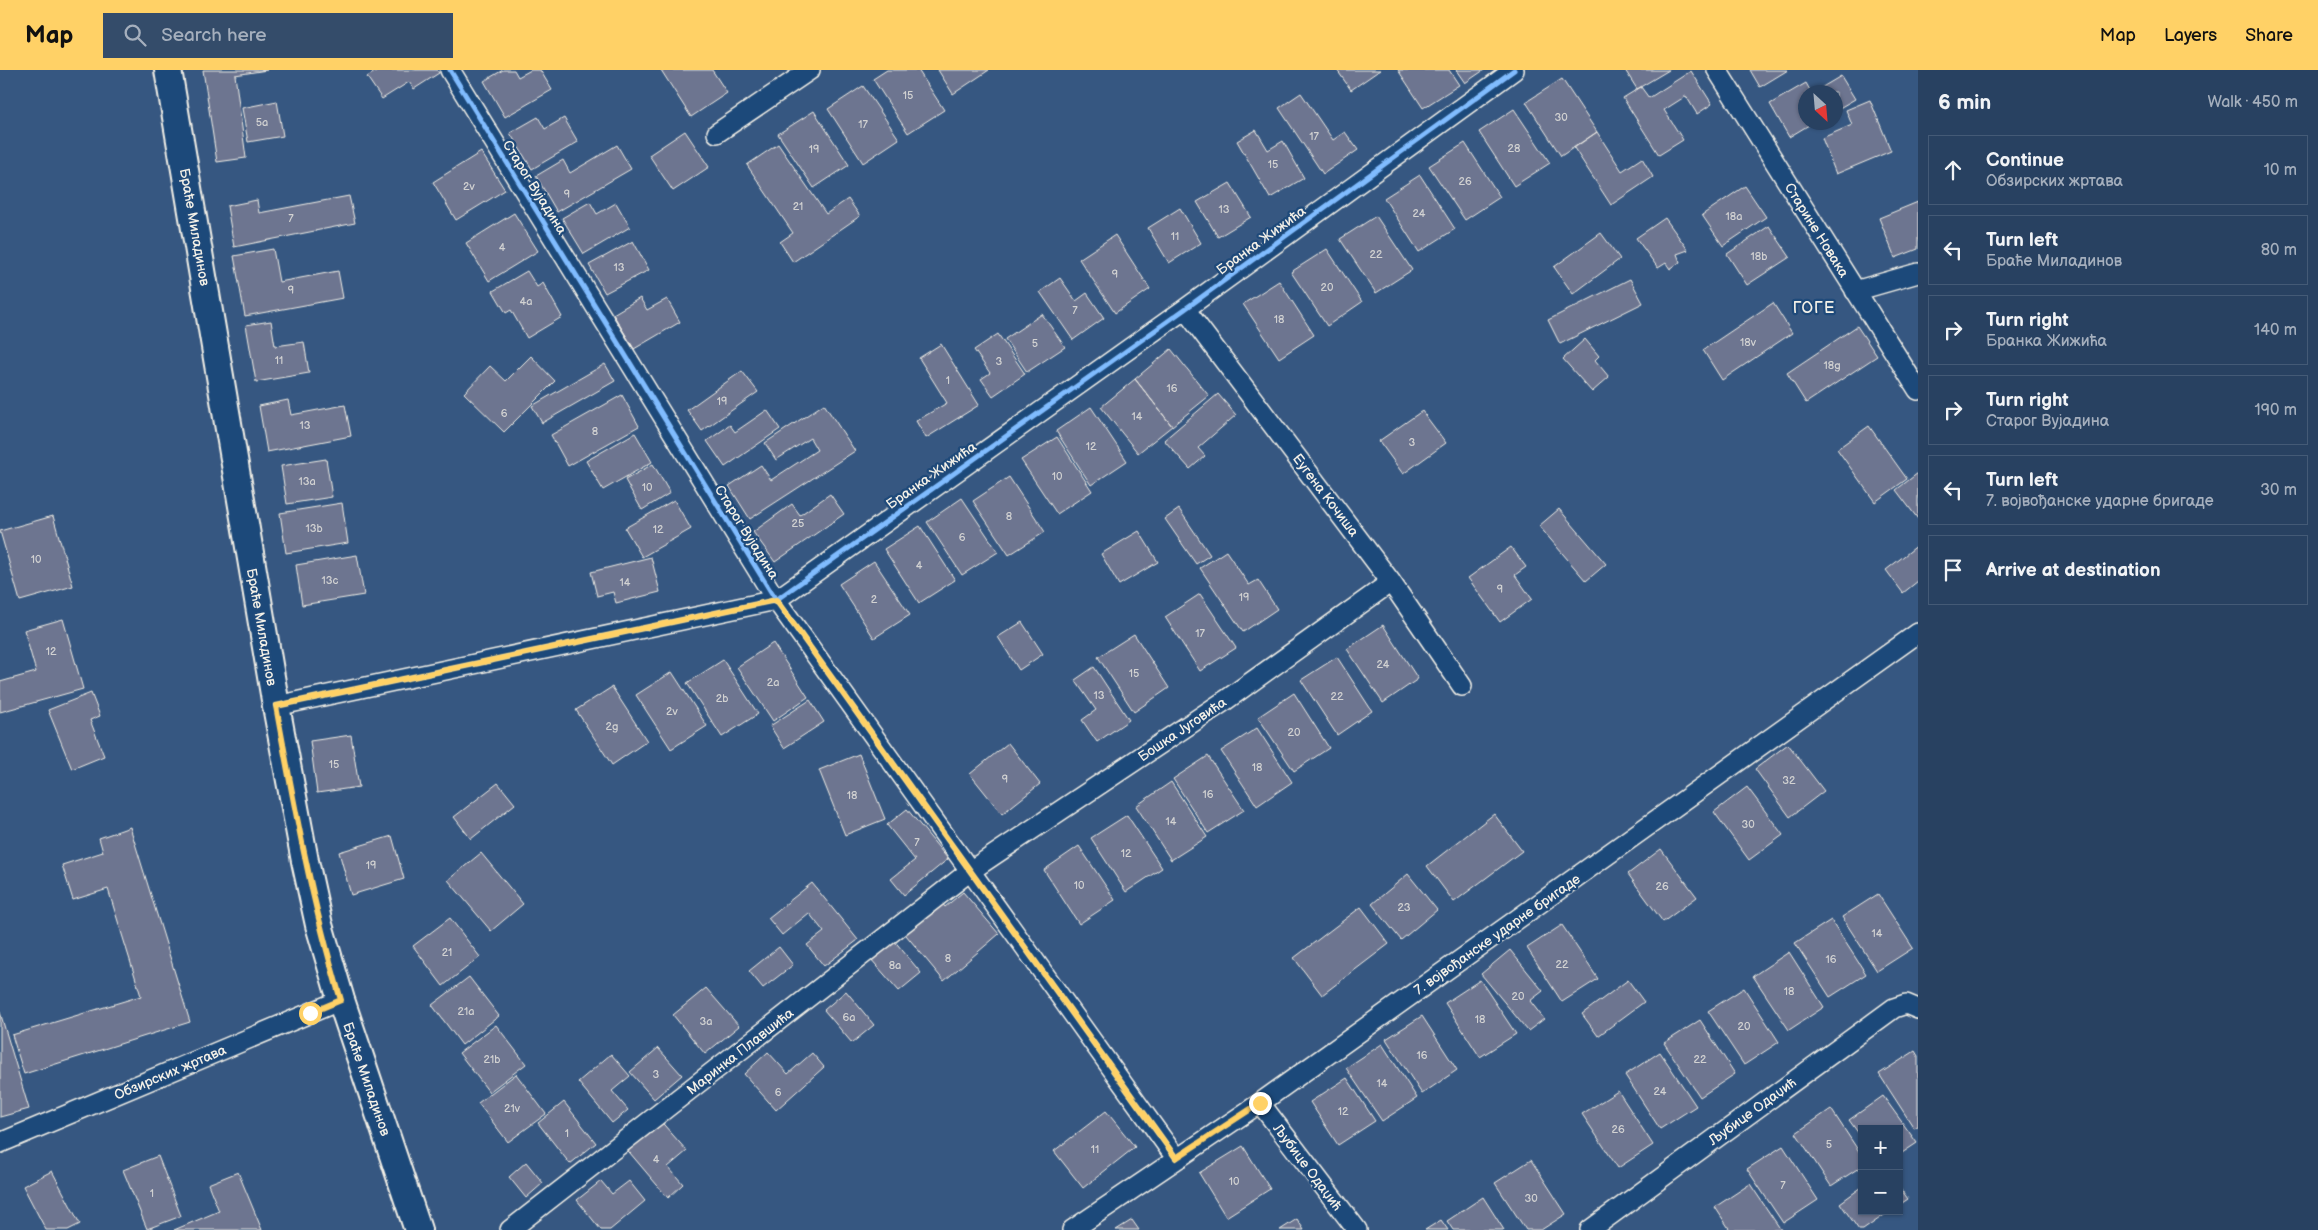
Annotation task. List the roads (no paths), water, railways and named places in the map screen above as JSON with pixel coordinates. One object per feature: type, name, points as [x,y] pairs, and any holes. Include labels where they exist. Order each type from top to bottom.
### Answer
[{"type":"main road","name":"Браће Миладинов","points":[[168,70],[276,706],[309,879],[341,1000],[418,1230]]},
{"type":"street","name":"Старог Вујадина","points":[[450,70],[776,600],[1176,1158]]},
{"type":"street","points":[[718,133],[810,70]]},
{"type":"street","name":"Бранка Жижића","points":[[276,706],[776,600],[1185,309],[1514,70]]},
{"type":"street","name":"Старине Новака","points":[[1717,70],[1918,390]]},
{"type":"street","points":[[1855,291],[1918,273]]},
{"type":"street","name":"Еугена Кочиша","points":[[1185,309],[1391,582],[1462,686]]},
{"type":"street","name":"Бошка Југовића","points":[[970,871],[1226,700],[1391,582]]},
{"type":"street","name":"7. војвођанске ударне бригаде","points":[[1072,1230],[1260,1103],[1918,633]]},
{"type":"street","name":"Маринка Плавшића","points":[[510,1230],[970,871]]},
{"type":"street","name":"Обзирских жртава","points":[[0,1143],[341,1000]]},
{"type":"street","name":"Љубице Одаџић","points":[[1590,1230],[1894,1008],[1906,1004],[1918,1009]]},
{"type":"street","name":"Љубице Одаџић","points":[[1260,1103],[1357,1230]]},
{"type":"district","name":"ГОГЕ","points":[[1814,307]]}]
